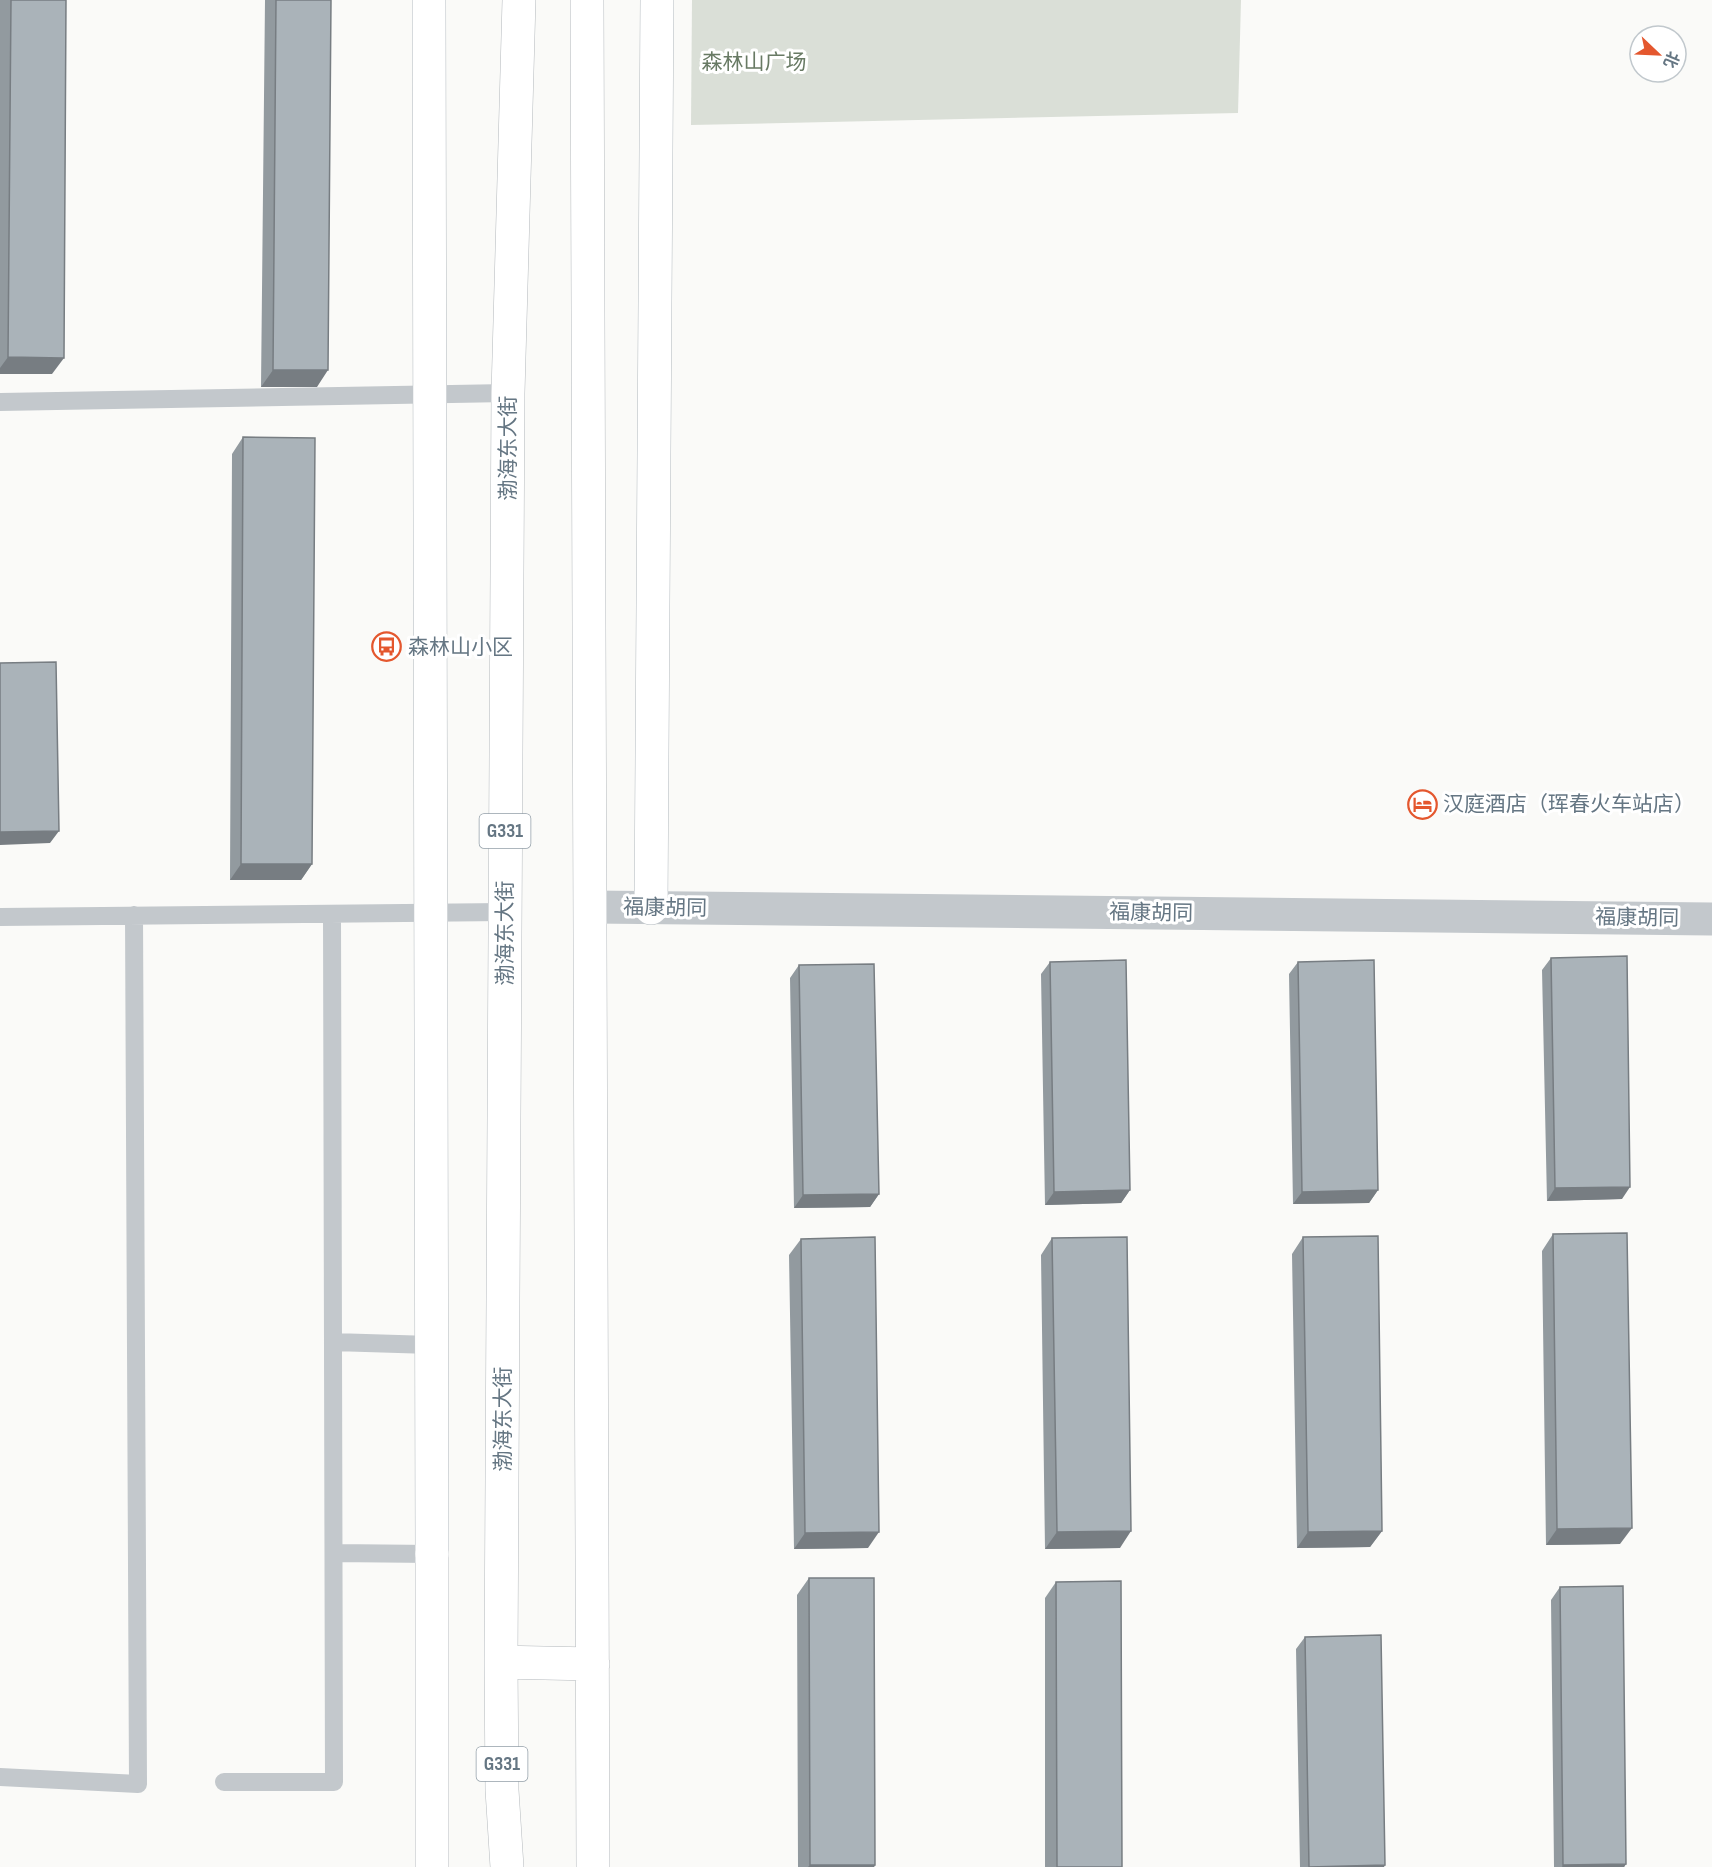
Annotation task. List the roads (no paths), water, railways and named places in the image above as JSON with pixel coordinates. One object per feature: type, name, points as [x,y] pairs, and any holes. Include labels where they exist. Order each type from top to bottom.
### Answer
[{"type":"main road","points":[[429,0],[432,1867]]},
{"type":"main road","name":"渤海东大街","points":[[507,1867],[502,1790],[501,1662],[508,393],[519,0]]},
{"type":"main road","points":[[587,0],[593,1867]]},
{"type":"main road","points":[[651,908],[657,0]]},
{"type":"main road","points":[[501,1662],[593,1664]]},
{"type":"main road","points":[[483,1867],[490,1854],[502,1790]]},
{"type":"street","name":"福康胡同","points":[[591,907],[1712,919]]},
{"type":"lane","points":[[0,402],[508,393]]},
{"type":"lane","points":[[0,917],[505,912]]},
{"type":"lane","points":[[224,1782],[333,1782],[332,914]]},
{"type":"lane","points":[[0,1777],[138,1784],[134,915]]},
{"type":"lane","points":[[333,1342],[432,1345]]},
{"type":"lane","points":[[334,1553],[432,1554]]},
{"type":"place","name":"森林山小区","points":[[387,647]]},
{"type":"place","name":"汉庭酒店（珲春火车站店）","points":[[1422,804]]},
{"type":"park label","name":"森林山广场","points":[[754,62]]}]
